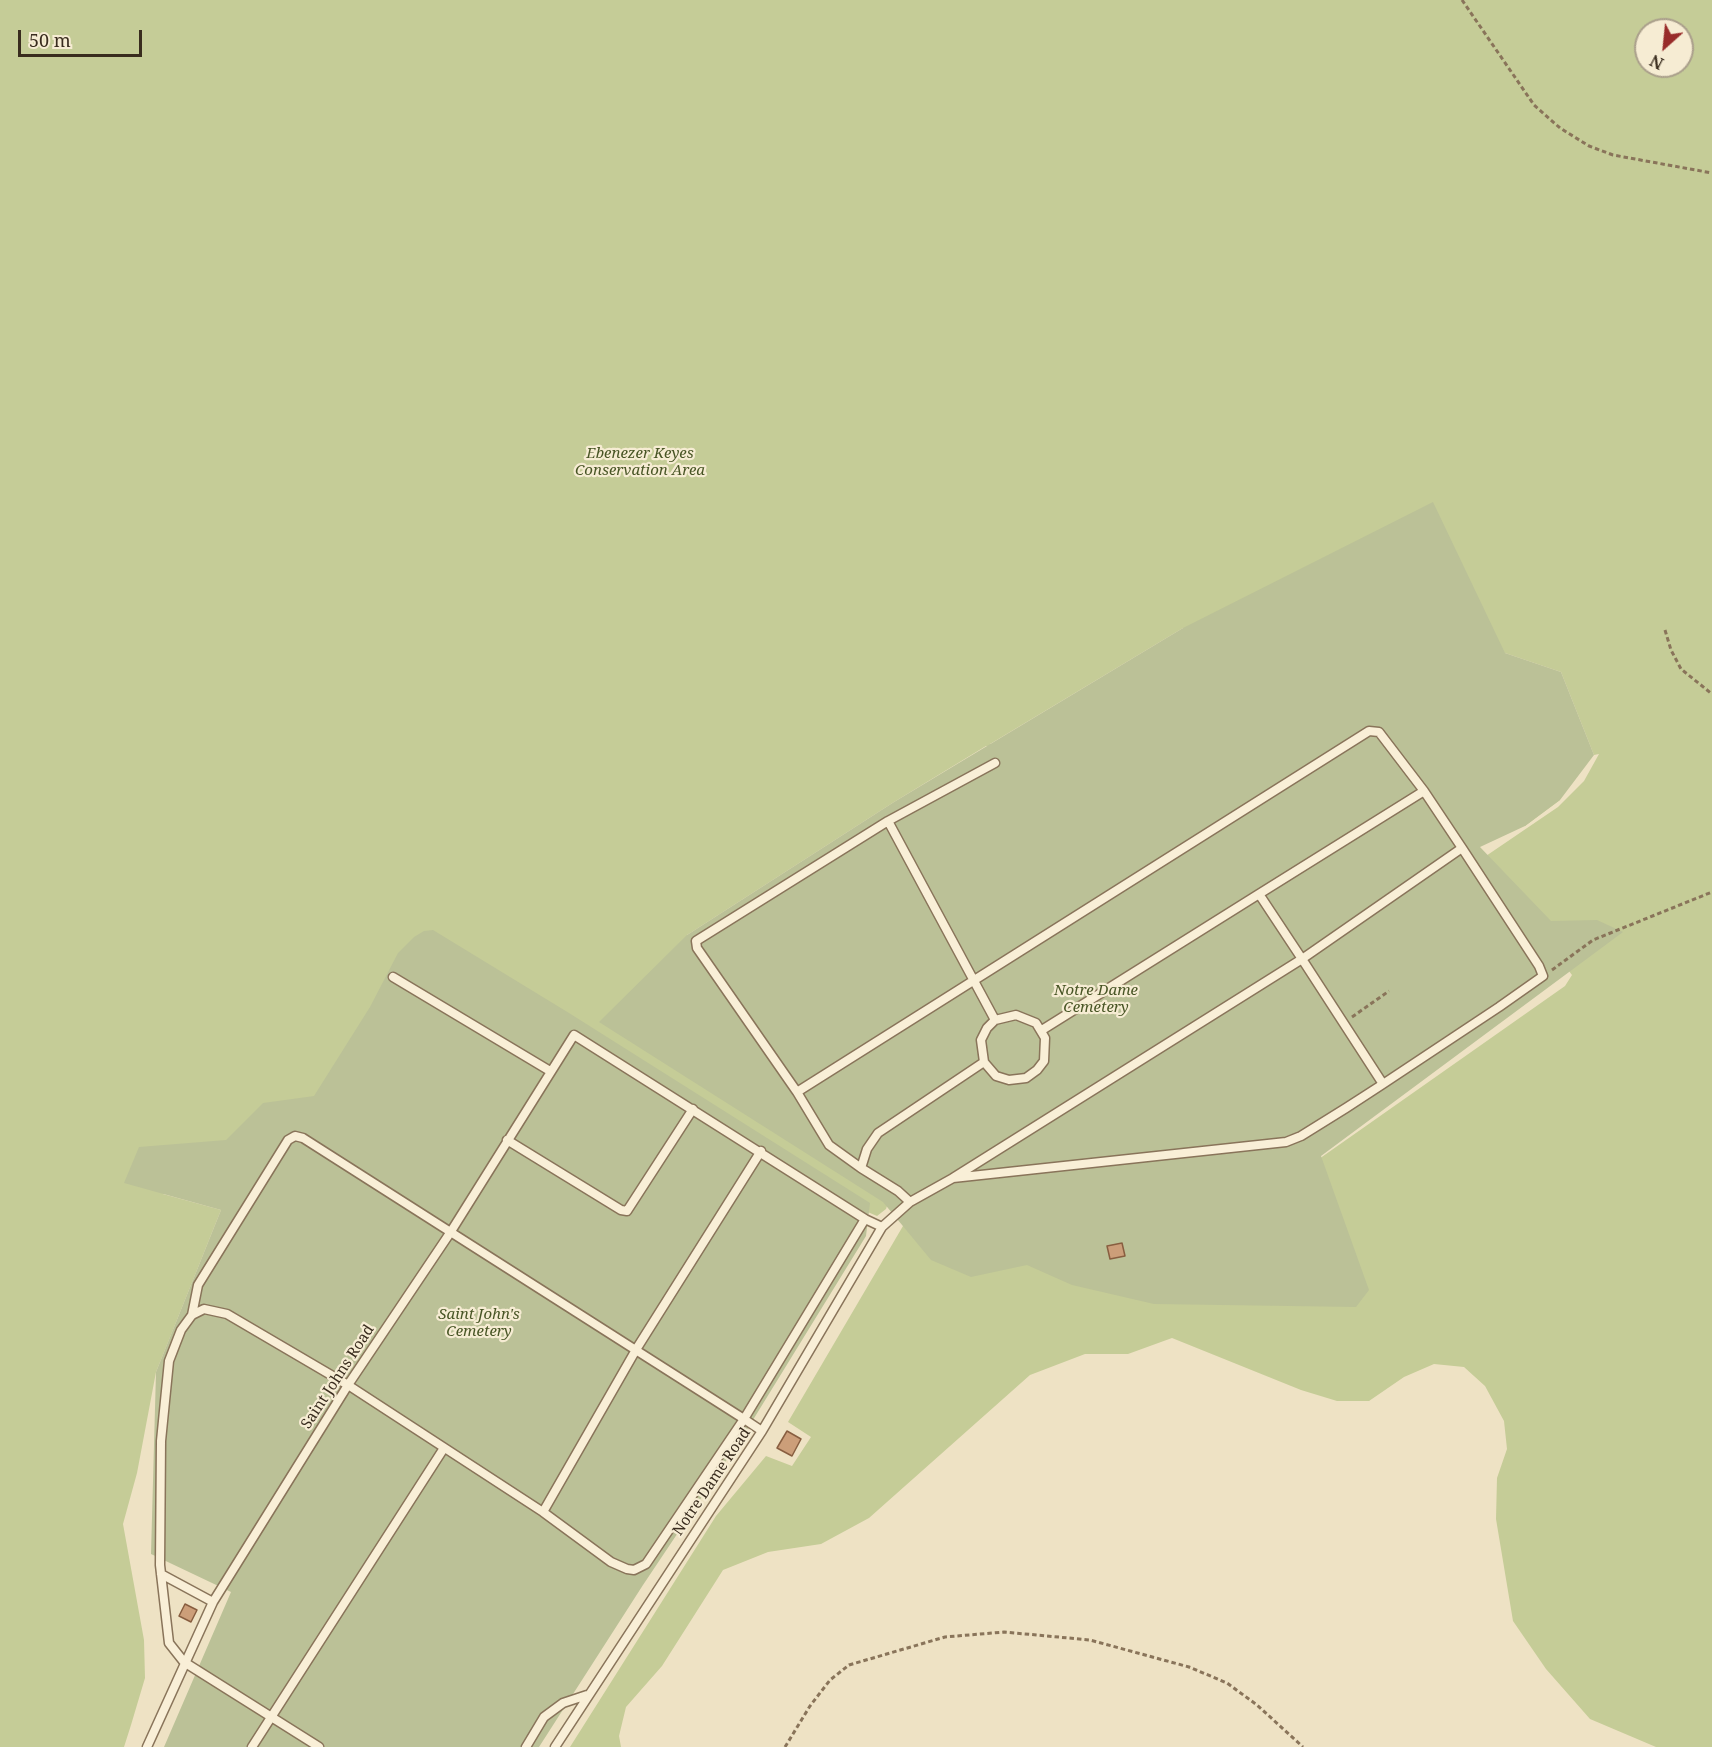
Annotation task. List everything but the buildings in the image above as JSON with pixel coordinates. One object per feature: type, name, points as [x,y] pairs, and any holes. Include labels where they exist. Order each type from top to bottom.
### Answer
[{"type":"lane","points":[[797,1092],[1369,731],[1379,732],[1384,736],[1424,791],[1539,966],[1543,976],[1383,1084],[1301,1136],[1286,1142],[953,1179]]},
{"type":"lane","points":[[910,1202],[898,1191],[829,1145],[797,1092],[697,948],[696,941],[888,820],[995,763]]},
{"type":"lane","points":[[1042,1030],[1424,791]]},
{"type":"lane","points":[[888,820],[972,981],[995,1020]]},
{"type":"lane","name":"Notre Dame Road","points":[[555,1747],[762,1431],[882,1227],[910,1202],[953,1179],[1302,959],[1462,848]]},
{"type":"lane","points":[[1259,894],[1383,1084]]},
{"type":"lane","points":[[393,977],[550,1071]]},
{"type":"lane","points":[[1016,1015],[1036,1023],[1042,1030],[1046,1048],[1044,1061],[1037,1071],[1026,1078],[1009,1080],[996,1076],[984,1062],[981,1040],[987,1028],[995,1020],[1016,1015]]},
{"type":"lane","name":"Saint Johns Road","points":[[147,1747],[213,1602],[348,1385],[450,1233],[574,1035],[693,1109]]},
{"type":"lane","points":[[861,1168],[867,1149],[878,1132],[984,1062]]},
{"type":"lane","points":[[507,1140],[621,1210],[627,1211],[693,1109],[865,1219],[882,1227]]},
{"type":"lane","points":[[318,1747],[184,1662],[169,1643],[161,1574],[161,1441],[169,1361],[181,1330],[192,1315],[198,1285],[288,1140],[295,1136],[303,1138],[450,1233],[637,1348],[762,1431]]},
{"type":"lane","points":[[543,1512],[637,1348],[761,1151]]},
{"type":"lane","points":[[192,1315],[204,1309],[227,1314],[348,1385],[543,1512],[611,1562],[627,1569],[640,1568],[646,1564],[744,1419],[865,1219]]},
{"type":"lane","points":[[252,1747],[444,1448]]},
{"type":"lane","points":[[161,1574],[213,1602]]},
{"type":"lane","points":[[526,1747],[544,1718],[563,1703],[587,1695]]},
{"type":"path","points":[[1462,0],[1534,105],[1560,128],[1589,146],[1613,155],[1712,173]]},
{"type":"path","points":[[1665,630],[1680,669],[1712,694]]},
{"type":"path","points":[[1543,976],[1593,940],[1712,892]]},
{"type":"path","points":[[1343,1023],[1389,992]]},
{"type":"path","points":[[785,1747],[810,1706],[831,1680],[849,1665],[945,1637],[1004,1632],[1090,1640],[1189,1667],[1227,1683],[1257,1705],[1303,1747]]},
{"type":"green space","name":"Ebenezer Keyes Conservation Area","points":[[0,0],[1712,0],[1712,1747],[1656,1747],[1590,1719],[1546,1669],[1513,1621],[1496,1519],[1497,1478],[1507,1449],[1504,1421],[1485,1386],[1464,1367],[1434,1364],[1404,1377],[1369,1401],[1337,1401],[1301,1390],[1172,1338],[1128,1354],[1085,1354],[1030,1375],[869,1518],[821,1544],[768,1552],[723,1570],[662,1666],[626,1707],[619,1736],[621,1747],[570,1747],[716,1516],[766,1456],[792,1466],[811,1437],[788,1422],[903,1226],[1309,1166],[1565,986],[1572,975],[1483,858],[1558,807],[1584,781],[1599,754],[1594,755],[1561,672],[1505,653],[1183,628],[990,744],[1560,800],[1525,826],[986,746],[894,802],[687,935],[889,1200],[886,1209],[877,1216],[537,1070],[163,1194],[221,1210],[156,1372],[137,1473],[123,1524],[144,1640],[145,1678],[124,1747],[0,1747]]},
{"type":"green space","name":"Notre Dame Cemetery","points":[[1433,502],[1505,653],[1561,672],[1594,755],[1560,800],[1525,826],[1480,847],[1551,921],[1597,920],[1623,932],[1321,1156],[1369,1290],[1356,1307],[1154,1304],[1072,1285],[1027,1265],[971,1277],[931,1260],[883,1202],[599,1022],[687,935],[894,802],[1183,628]]},
{"type":"green space","name":"Saint John's Cemetery","points":[[433,930],[870,1203],[866,1236],[748,1428],[539,1747],[164,1747],[231,1592],[151,1554],[156,1372],[221,1210],[124,1183],[139,1147],[226,1140],[263,1103],[314,1096],[370,1007],[398,953],[414,937],[424,931]]}]
